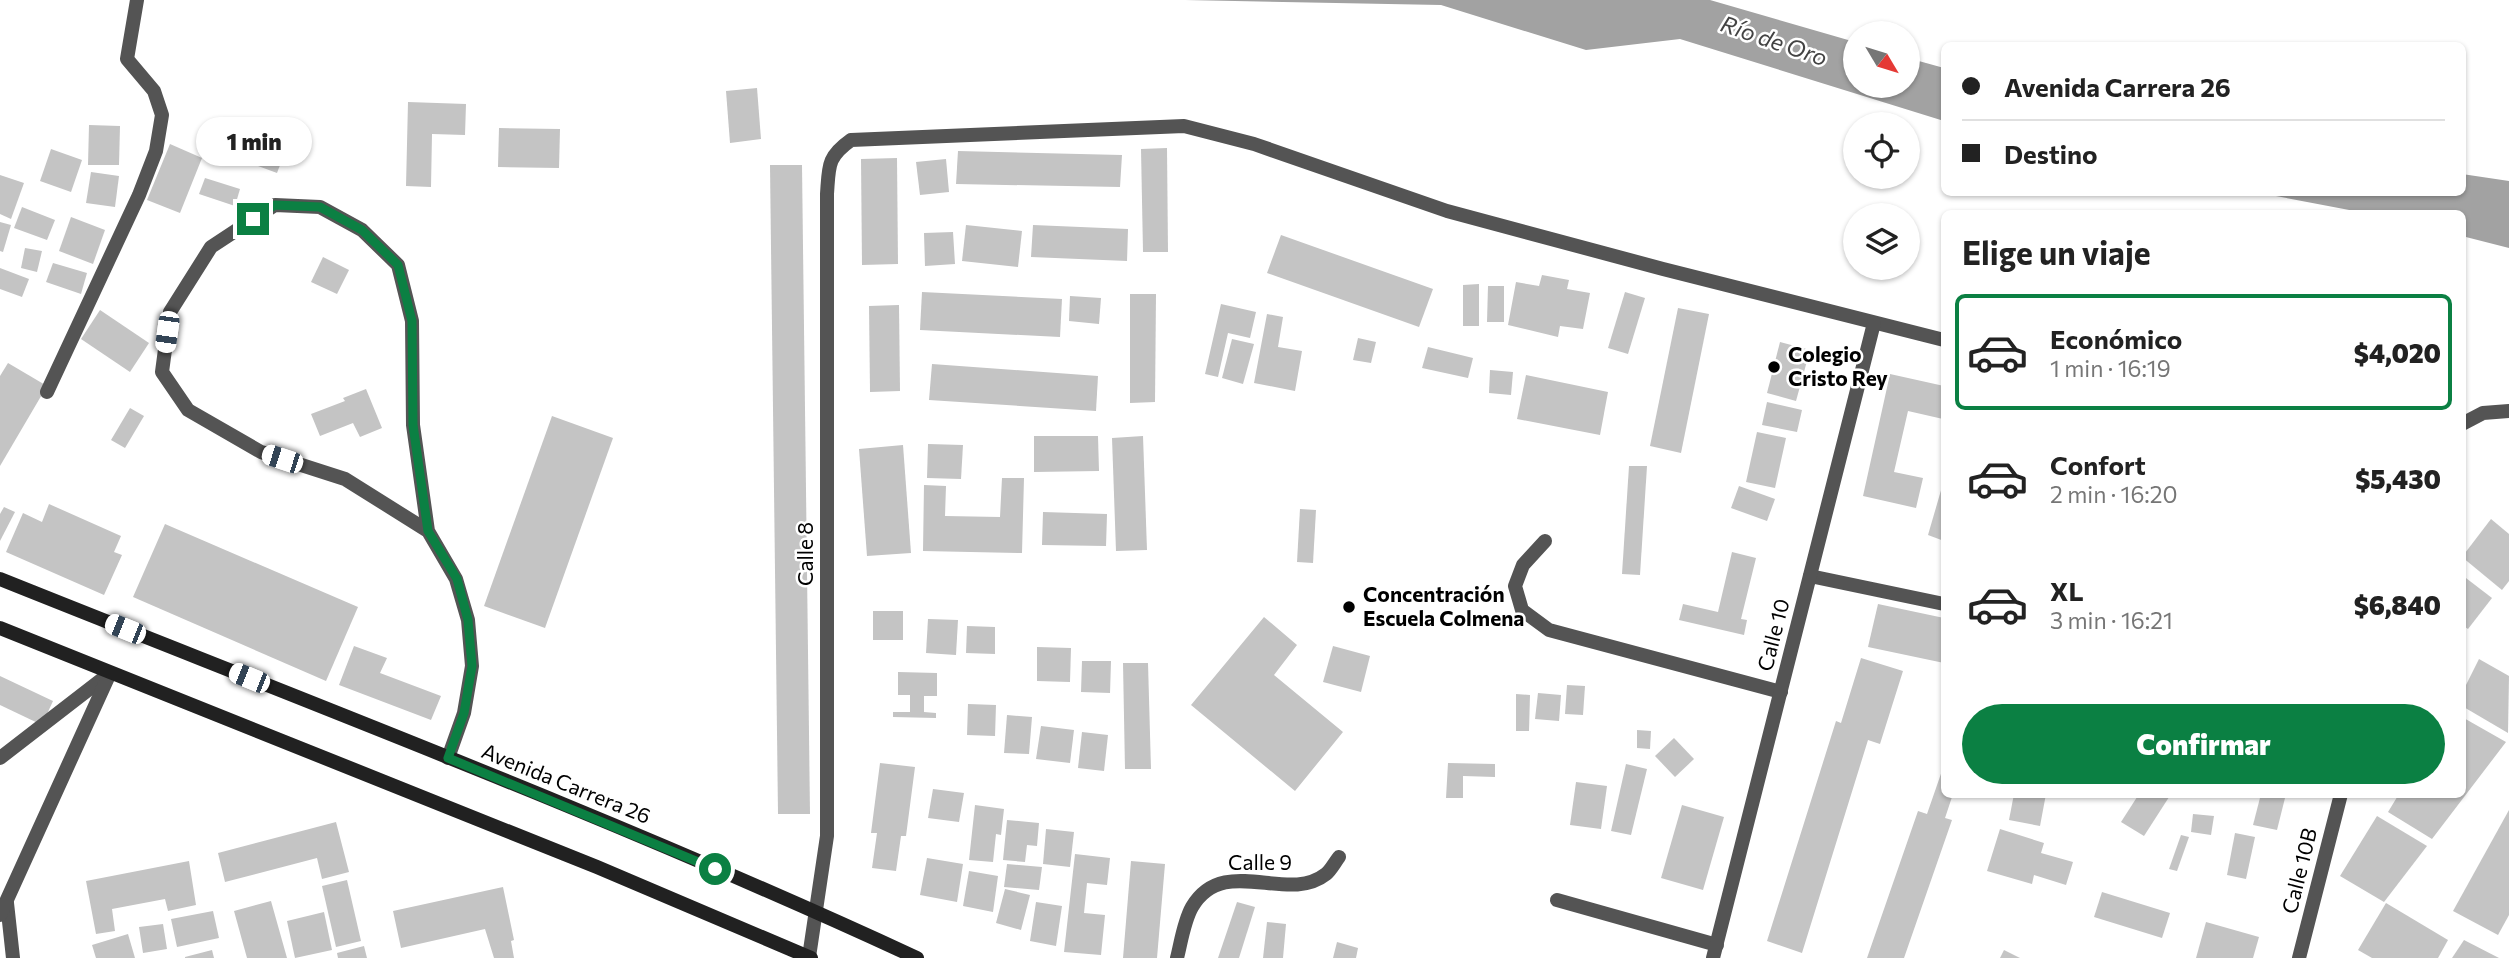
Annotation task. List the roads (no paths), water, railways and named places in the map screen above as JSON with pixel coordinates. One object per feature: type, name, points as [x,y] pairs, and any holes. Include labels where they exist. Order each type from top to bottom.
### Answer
[{"type":"main road","name":"Avenida Carrera 26","points":[[0,579],[448,758],[817,912],[917,958]]},
{"type":"main road","points":[[0,628],[597,867],[811,958]]},
{"type":"street","points":[[47,392],[139,195],[156,151],[162,115],[153,90],[127,59],[137,0]]},
{"type":"street","name":"Calle 8","points":[[811,958],[827,836],[827,194],[829,168],[835,151],[851,139],[1184,126],[1254,145],[1447,211],[1874,323]]},
{"type":"street","points":[[428,531],[345,480],[261,452],[188,411],[162,372],[170,312],[211,247],[275,205],[320,207],[362,230],[398,265],[412,321],[413,425],[428,531],[457,579],[468,620],[472,666],[464,713],[448,758]]},
{"type":"street","points":[[1874,323],[1941,339]]},
{"type":"street","name":"Calle 10","points":[[1715,952],[1874,323]]},
{"type":"street","points":[[2466,422],[2483,413],[2509,411]]},
{"type":"street","points":[[1545,541],[1523,565],[1514,586],[1522,610],[1549,631],[1781,692]]},
{"type":"street","points":[[1810,576],[1941,603]]},
{"type":"street","points":[[0,758],[110,673]]},
{"type":"street","points":[[0,915],[110,673]]},
{"type":"street","name":"Calle 10B","points":[[2299,958],[2340,798]]},
{"type":"street","name":"Calle 9","points":[[1177,958],[1192,907],[1209,888],[1230,880],[1302,884],[1326,875],[1339,857]]},
{"type":"street","points":[[1557,900],[1715,952]]},
{"type":"street","points":[[6,901],[13,958]]},
{"type":"water","name":"Río de Oro","points":[[1185,0],[1710,0],[1843,39],[1843,90],[1680,39],[1586,50],[1441,5]]},
{"type":"water","points":[[1920,61],[1941,67],[1941,120],[1870,98],[1920,98]]},
{"type":"water","points":[[2466,175],[2509,181],[2509,248],[2466,237],[2466,210],[2349,210],[2276,196],[2466,196]]},
{"type":"place","name":"Colegio Cristo Rey","points":[[1774,367]]},
{"type":"place","name":"Concentración Escuela Colmena","points":[[1349,607]]}]
